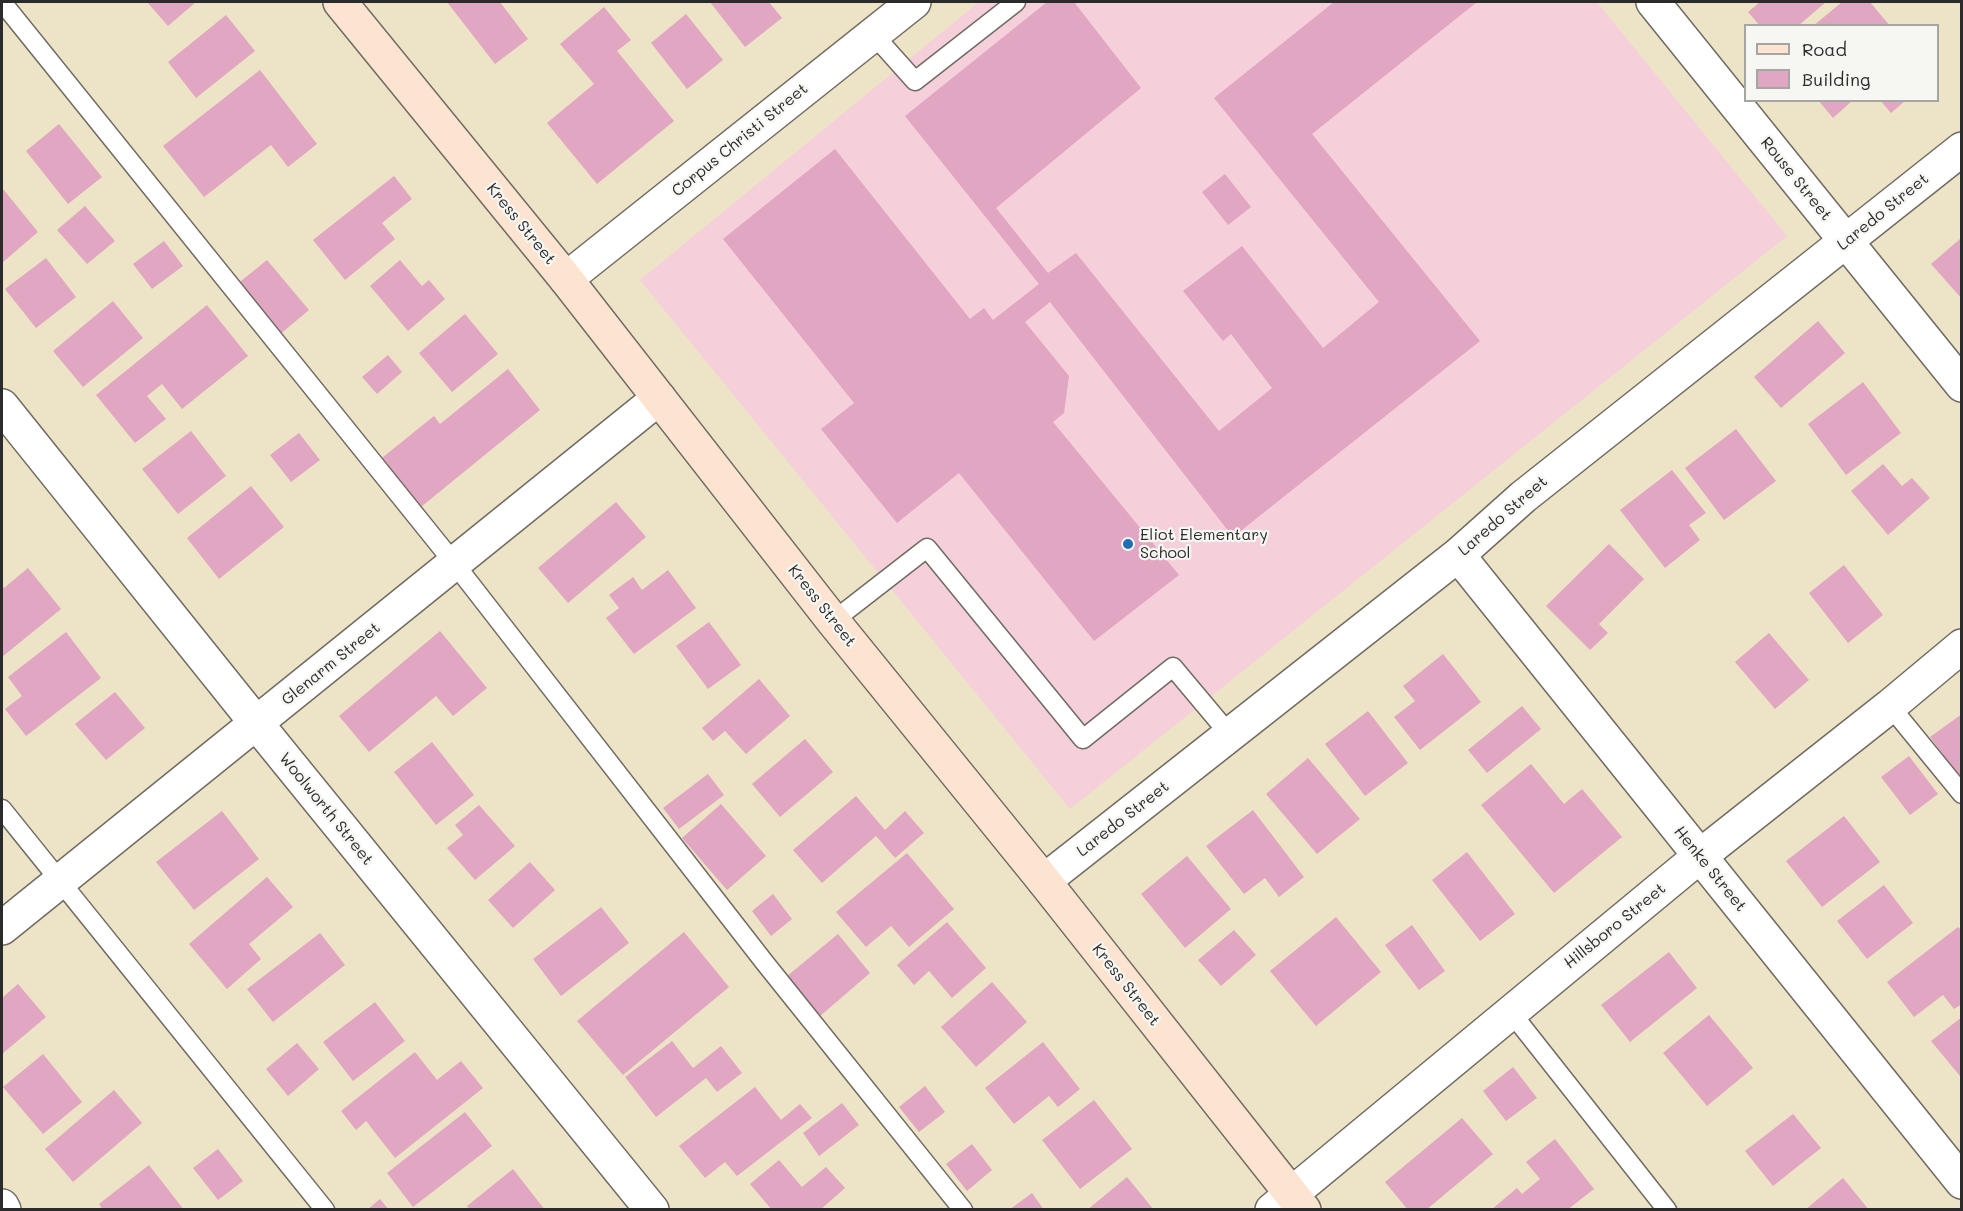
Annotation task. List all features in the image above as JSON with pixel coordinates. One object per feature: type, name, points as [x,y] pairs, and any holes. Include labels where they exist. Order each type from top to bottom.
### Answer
[{"type":"street","name":"Kress Street","points":[[339,2],[566,279],[833,621],[1044,881],[1289,1204]]},
{"type":"street","name":"Corpus Christi Street","points":[[566,279],[914,2]]},
{"type":"street","name":"Rouse Street","points":[[1653,2],[1962,384]]},
{"type":"street","name":"Laredo Street","points":[[1044,881],[1458,555],[1523,497],[1962,149]]},
{"type":"street","name":"Glenarm Street","points":[[2,928],[659,398]]},
{"type":"street","name":"Woolworth Street","points":[[2,406],[257,724],[652,1209]]},
{"type":"street","name":"Henke Street","points":[[1458,555],[1962,1182]]},
{"type":"street","name":"Hillsboro Street","points":[[1289,1204],[1510,1011],[1962,646]]},
{"type":"lane","points":[[2,2],[454,563],[765,963],[963,1209]]},
{"type":"lane","points":[[873,34],[915,81],[1016,2]]},
{"type":"lane","points":[[833,621],[927,548],[1083,739],[1173,667],[1230,735]]},
{"type":"lane","points":[[1890,706],[1962,794]]},
{"type":"lane","points":[[2,808],[325,1209]]},
{"type":"lane","points":[[1510,1011],[1667,1209]]},
{"type":"shaded area","name":"Eliot Elementary School","points":[[979,2],[1597,2],[1787,236],[1070,809],[640,280]]},
{"type":"building","points":[[147,2],[196,2],[168,26]]},
{"type":"building","points":[[447,2],[500,2],[528,39],[495,64]]},
{"type":"building","points":[[710,2],[769,2],[782,18],[745,47]]},
{"type":"building","points":[[1047,2],[1074,2],[1141,88],[996,208],[1048,273],[1076,253],[1219,431],[1272,388],[1231,334],[1223,341],[1183,291],[1242,246],[1323,348],[1379,302],[1214,98],[1334,2],[1477,2],[1312,134],[1480,341],[1233,537],[1050,302],[1025,322],[1069,376],[1064,413],[1053,422],[1179,575],[1094,641],[959,473],[897,523],[821,429],[854,403],[723,239],[835,149],[970,319],[984,308],[993,320],[1039,284],[905,116]]},
{"type":"building","points":[[1760,2],[1826,2],[1800,24],[1758,24],[1748,12]]},
{"type":"building","points":[[1842,2],[1870,2],[1888,24],[1815,24]]},
{"type":"building","points":[[604,7],[631,40],[617,51],[674,121],[597,184],[547,123],[594,84],[560,44]]},
{"type":"building","points":[[686,14],[723,60],[687,89],[651,43]]},
{"type":"building","points":[[226,15],[255,51],[196,98],[168,62]]},
{"type":"building","points":[[260,70],[317,144],[288,167],[271,145],[204,197],[163,146]]},
{"type":"building","points":[[1820,102],[1851,102],[1833,118]]},
{"type":"building","points":[[1882,102],[1904,102],[1891,113]]},
{"type":"building","points":[[59,124],[102,177],[68,204],[26,151]]},
{"type":"building","points":[[1225,174],[1251,207],[1228,225],[1202,192]]},
{"type":"building","points":[[394,176],[412,199],[382,223],[395,239],[345,280],[313,240]]},
{"type":"building","points":[[3,189],[38,232],[2,263],[2,191]]},
{"type":"building","points":[[85,206],[115,241],[87,264],[57,230]]},
{"type":"building","points":[[1960,239],[1962,241],[1962,299],[1931,264]]},
{"type":"building","points":[[164,241],[183,266],[152,289],[133,264]]},
{"type":"building","points":[[46,258],[76,297],[36,328],[5,289]]},
{"type":"building","points":[[267,260],[309,310],[278,336],[236,285]]},
{"type":"building","points":[[400,260],[422,286],[429,280],[445,299],[408,331],[370,286]]},
{"type":"building","points":[[113,301],[143,338],[83,387],[53,351]]},
{"type":"building","points":[[207,305],[248,356],[182,409],[162,384],[147,396],[166,419],[135,443],[96,395]]},
{"type":"building","points":[[465,314],[498,354],[452,392],[419,353]]},
{"type":"building","points":[[1818,321],[1845,353],[1781,408],[1754,377]]},
{"type":"building","points":[[388,355],[402,372],[377,394],[362,377]]},
{"type":"building","points":[[508,369],[540,410],[416,511],[377,462],[434,416],[440,424]]},
{"type":"building","points":[[1863,382],[1901,433],[1846,475],[1808,424]]},
{"type":"building","points":[[1736,429],[1776,481],[1724,520],[1685,468]]},
{"type":"building","points":[[191,431],[226,476],[178,514],[142,469]]},
{"type":"building","points":[[299,433],[320,460],[291,482],[270,455]]},
{"type":"building","points":[[1883,464],[1902,486],[1912,478],[1930,498],[1888,535],[1851,491]]},
{"type":"building","points":[[1672,470],[1706,513],[1689,525],[1700,540],[1665,568],[1620,510]]},
{"type":"building","points":[[251,486],[284,527],[219,579],[187,538]]},
{"type":"building","points":[[616,502],[646,537],[568,603],[538,568]]},
{"type":"building","points":[[1609,544],[1644,579],[1599,624],[1608,633],[1590,650],[1546,606]]},
{"type":"building","points":[[1844,565],[1883,615],[1848,643],[1809,593]]},
{"type":"building","points":[[28,568],[61,609],[2,657],[2,586],[4,588]]},
{"type":"building","points":[[668,570],[696,608],[634,654],[606,618],[619,608],[609,595],[633,577],[642,590]]},
{"type":"building","points":[[709,622],[741,665],[708,689],[676,646]]},
{"type":"building","points":[[440,631],[487,688],[453,716],[436,696],[369,752],[339,716]]},
{"type":"building","points":[[66,632],[101,678],[26,736],[5,709],[22,696],[8,677]]},
{"type":"building","points":[[1769,633],[1809,680],[1775,709],[1735,662]]},
{"type":"building","points":[[1443,654],[1481,702],[1420,750],[1394,717],[1415,701],[1403,686]]},
{"type":"building","points":[[759,679],[790,716],[746,754],[725,731],[713,741],[702,728]]},
{"type":"building","points":[[115,692],[145,728],[106,760],[75,724]]},
{"type":"building","points":[[1522,706],[1541,729],[1487,773],[1468,750]]},
{"type":"building","points":[[1368,711],[1408,763],[1365,796],[1325,744]]},
{"type":"building","points":[[1962,714],[1962,772],[1958,775],[1930,737]]},
{"type":"building","points":[[805,739],[833,772],[780,817],[752,784]]},
{"type":"building","points":[[432,742],[474,795],[436,825],[394,772]]},
{"type":"building","points":[[1909,756],[1938,794],[1910,815],[1881,777]]},
{"type":"building","points":[[1308,758],[1360,819],[1317,854],[1266,794]]},
{"type":"building","points":[[1531,764],[1564,804],[1582,789],[1622,837],[1554,893],[1481,805]]},
{"type":"building","points":[[708,774],[724,795],[679,829],[663,808]]},
{"type":"building","points":[[856,796],[885,830],[905,811],[924,833],[895,858],[876,836],[822,883],[793,850]]},
{"type":"building","points":[[721,804],[766,856],[727,890],[682,838]]},
{"type":"building","points":[[479,805],[515,846],[475,880],[447,848],[463,835],[455,825]]},
{"type":"building","points":[[1253,810],[1304,877],[1279,897],[1265,878],[1244,894],[1206,846]]},
{"type":"building","points":[[222,811],[259,859],[194,910],[156,862]]},
{"type":"building","points":[[1844,816],[1880,862],[1822,907],[1786,861]]},
{"type":"building","points":[[1467,852],[1515,914],[1480,941],[1432,880]]},
{"type":"building","points":[[907,853],[954,909],[909,947],[891,926],[866,947],[836,912]]},
{"type":"building","points":[[1187,856],[1231,909],[1185,948],[1141,894]]},
{"type":"building","points":[[530,862],[555,890],[513,928],[488,900]]},
{"type":"building","points":[[267,877],[293,907],[249,944],[261,959],[227,989],[189,944]]},
{"type":"building","points":[[1884,885],[1913,923],[1867,959],[1837,921]]},
{"type":"building","points":[[773,894],[792,919],[771,936],[752,911]]},
{"type":"building","points":[[601,907],[629,943],[561,996],[533,959]]},
{"type":"building","points":[[1336,917],[1381,972],[1316,1026],[1270,971]]},
{"type":"building","points":[[947,922],[986,968],[952,998],[929,971],[914,985],[897,965]]},
{"type":"building","points":[[1412,925],[1445,971],[1419,990],[1385,945]]},
{"type":"building","points":[[1958,927],[1962,931],[1962,1004],[1954,1009],[1943,995],[1914,1017],[1887,982]]},
{"type":"building","points":[[1234,930],[1256,955],[1221,986],[1198,960]]},
{"type":"building","points":[[684,932],[729,987],[623,1075],[577,1021]]},
{"type":"building","points":[[320,933],[345,965],[273,1022],[247,989]]},
{"type":"building","points":[[838,934],[870,973],[819,1017],[786,977]]},
{"type":"building","points":[[1669,952],[1697,988],[1630,1042],[1601,1005]]},
{"type":"building","points":[[992,982],[1027,1022],[976,1067],[941,1027]]},
{"type":"building","points":[[18,984],[46,1017],[2,1054],[2,998]]},
{"type":"building","points":[[375,1002],[405,1041],[353,1081],[323,1042]]},
{"type":"building","points":[[1709,1015],[1753,1068],[1707,1106],[1663,1053]]},
{"type":"building","points":[[1962,1017],[1962,1074],[1960,1076],[1931,1041]]},
{"type":"building","points":[[672,1041],[693,1068],[721,1046],[742,1073],[717,1092],[706,1078],[656,1117],[625,1077]]},
{"type":"building","points":[[1043,1042],[1080,1089],[1058,1107],[1049,1096],[1014,1124],[985,1088]]},
{"type":"building","points":[[297,1043],[319,1069],[288,1096],[266,1069]]},
{"type":"building","points":[[415,1052],[437,1080],[461,1061],[483,1088],[395,1158],[366,1121],[356,1130],[341,1111]]},
{"type":"building","points":[[43,1054],[82,1102],[43,1134],[3,1087]]},
{"type":"building","points":[[1513,1067],[1537,1098],[1506,1121],[1483,1091]]},
{"type":"building","points":[[925,1086],[945,1112],[919,1132],[899,1107]]},
{"type":"building","points":[[755,1087],[781,1120],[800,1104],[812,1118],[737,1176],[725,1162],[705,1178],[679,1146]]},
{"type":"building","points":[[114,1090],[142,1123],[73,1182],[45,1149]]},
{"type":"building","points":[[1094,1100],[1132,1149],[1080,1189],[1042,1140]]},
{"type":"building","points":[[842,1103],[859,1125],[819,1156],[803,1133]]},
{"type":"building","points":[[465,1112],[492,1146],[413,1207],[387,1173]]},
{"type":"building","points":[[1793,1114],[1821,1148],[1773,1186],[1745,1151]]},
{"type":"building","points":[[1462,1118],[1493,1154],[1426,1210],[1408,1210],[1385,1182]]},
{"type":"building","points":[[1555,1139],[1594,1189],[1567,1210],[1491,1210],[1517,1188],[1522,1194],[1540,1179],[1526,1162]]},
{"type":"building","points":[[972,1144],[992,1170],[967,1191],[946,1164]]},
{"type":"building","points":[[218,1149],[243,1181],[218,1200],[193,1168]]},
{"type":"building","points":[[779,1160],[802,1187],[826,1167],[845,1188],[820,1210],[772,1210],[750,1184]]},
{"type":"building","points":[[149,1165],[184,1210],[103,1210],[99,1204]]},
{"type":"building","points":[[513,1169],[545,1210],[470,1210],[467,1206]]},
{"type":"building","points":[[1127,1177],[1154,1210],[1087,1210]]},
{"type":"building","points":[[1843,1178],[1869,1210],[1805,1210]]},
{"type":"building","points":[[1032,1193],[1044,1210],[1009,1210]]},
{"type":"building","points":[[380,1199],[389,1210],[367,1210]]},
{"type":"place","name":"Eliot Elementary School","points":[[1128,544]]}]
